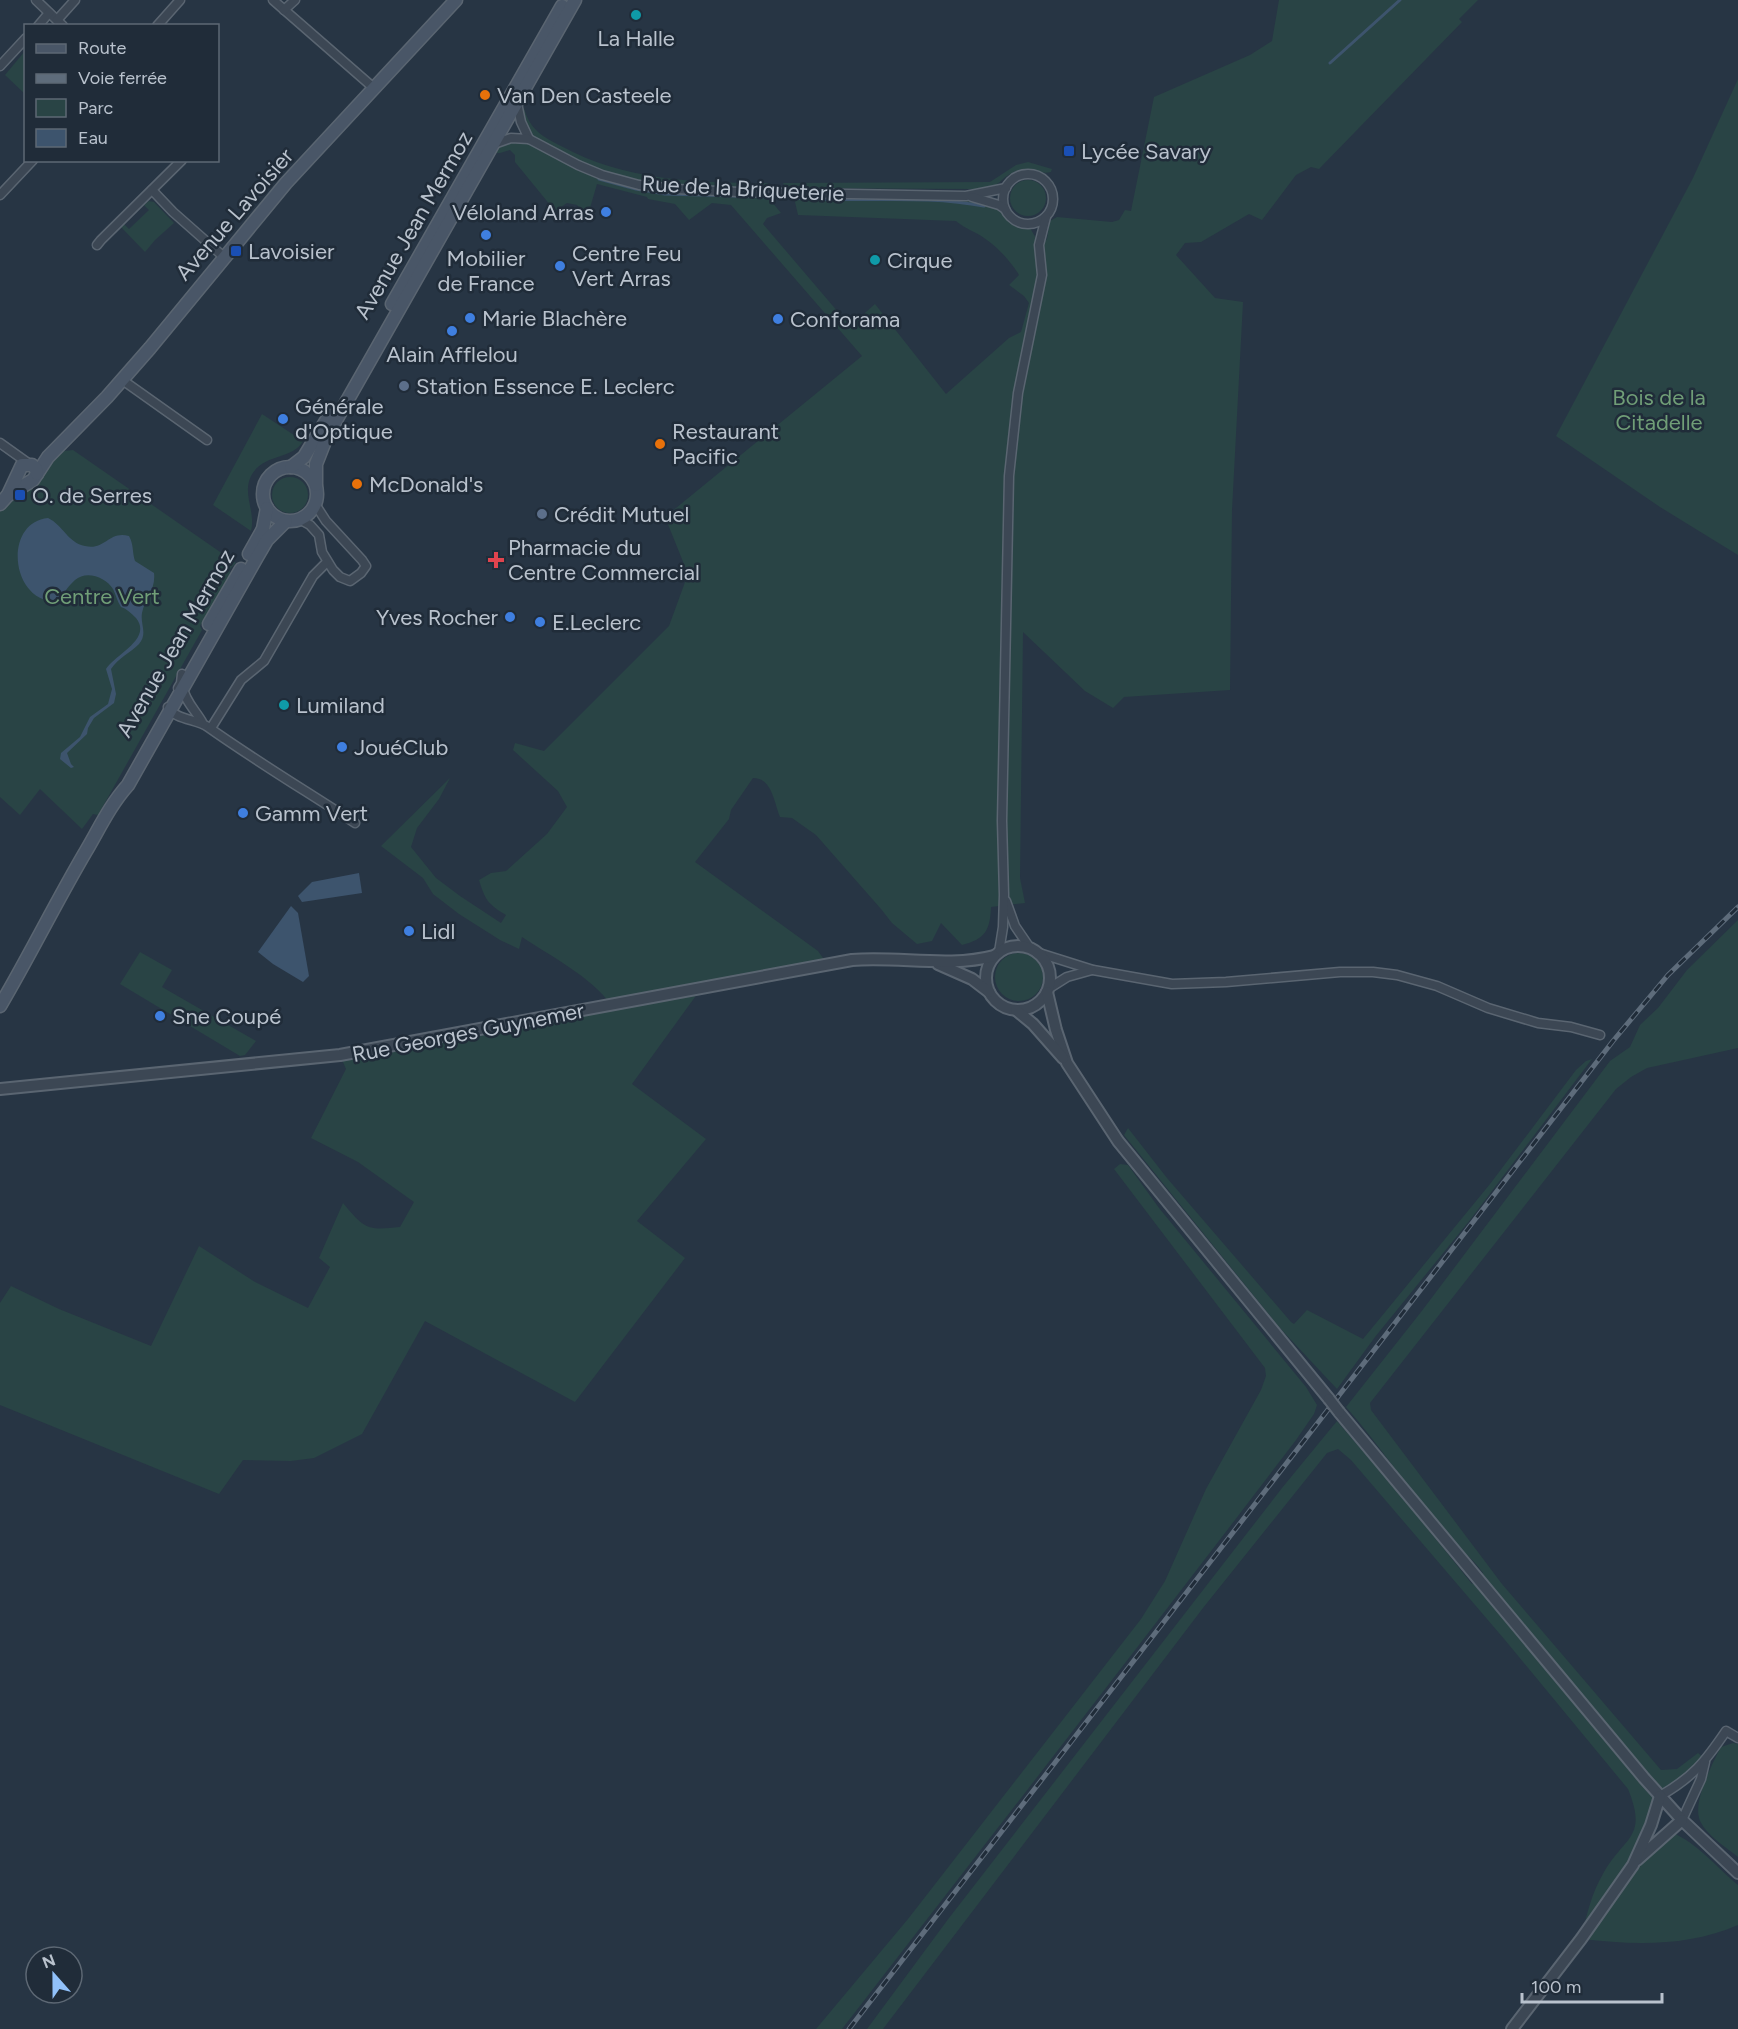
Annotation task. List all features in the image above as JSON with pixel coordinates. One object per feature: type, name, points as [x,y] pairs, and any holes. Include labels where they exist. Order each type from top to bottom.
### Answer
[{"type":"main road","name":"Avenue Lavoisier","points":[[4,500],[26,471],[48,457],[108,397],[286,183],[456,0]]},
{"type":"main road","name":"Avenue Jean Mermoz","points":[[291,467],[304,457],[319,433],[566,0]]},
{"type":"main road","name":"Avenue Jean Mermoz","points":[[316,485],[316,464],[326,438],[575,0]]},
{"type":"main road","points":[[291,467],[306,472],[316,485],[315,504],[306,516],[286,521],[275,516],[267,508],[263,491],[266,480],[279,469],[291,467]]},
{"type":"main road","name":"Avenue Jean Mermoz","points":[[117,797],[120,782],[260,536],[267,508]]},
{"type":"main road","name":"Avenue Jean Mermoz","points":[[0,1006],[117,797],[128,785],[267,540],[286,521]]},
{"type":"street","points":[[36,0],[60,23],[75,0]]},
{"type":"street","points":[[160,24],[180,0]]},
{"type":"street","points":[[273,0],[375,89]]},
{"type":"street","points":[[284,10],[295,0]]},
{"type":"street","points":[[40,24],[49,13]]},
{"type":"street","points":[[0,66],[24,40]]},
{"type":"street","points":[[493,144],[511,138],[529,139],[521,122],[517,102]]},
{"type":"street","name":"Rue de la Briqueterie","points":[[529,139],[565,159],[602,175],[639,185],[739,192],[966,196],[989,201],[1005,210]]},
{"type":"street","points":[[0,195],[31,162]]},
{"type":"street","points":[[98,245],[180,162]]},
{"type":"street","points":[[1046,217],[1027,224],[1015,220],[1005,210],[1003,199],[1006,188],[1013,179],[1023,175],[1034,175],[1044,180],[1051,189],[1053,199],[1046,217],[1040,245],[1042,275],[1018,393],[1009,476],[1002,821],[1003,927],[997,954],[986,973],[989,992],[1000,1004],[1016,1010],[1033,1024],[1067,1063],[1136,1165],[1339,1412],[1660,1796],[1738,1873]]},
{"type":"street","name":"Rue de la Briqueterie","points":[[966,196],[1006,188]]},
{"type":"street","points":[[152,190],[224,257]]},
{"type":"street","points":[[1027,224],[1040,245]]},
{"type":"street","points":[[121,379],[207,440]]},
{"type":"street","points":[[0,443],[26,471]]},
{"type":"street","points":[[299,519],[310,525],[319,535],[327,562],[340,577],[350,581],[361,573],[366,566],[326,521],[315,504]]},
{"type":"street","points":[[211,728],[241,680],[264,661],[313,576],[327,562]]},
{"type":"street","points":[[182,674],[182,683],[168,708],[170,711],[202,722],[267,768],[355,823]]},
{"type":"street","points":[[183,687],[183,695],[202,722]]},
{"type":"street","points":[[1004,895],[1015,926],[1048,966],[1050,982],[1048,991],[1056,1030],[1067,1063]]},
{"type":"street","points":[[997,954],[1014,946],[1034,950],[1093,970],[1172,984],[1226,982],[1340,972],[1397,975],[1437,986],[1488,1008],[1538,1023],[1571,1027],[1600,1035]]},
{"type":"street","name":"Rue Georges Guynemer","points":[[0,1089],[340,1055],[852,960],[874,958],[958,962],[997,954]]},
{"type":"street","name":"Rue Georges Guynemer","points":[[932,961],[972,979],[989,992]]},
{"type":"street","points":[[1016,1010],[1034,1006],[1048,991],[1067,977],[1093,970]]},
{"type":"street","points":[[1512,2029],[1581,1939],[1633,1864],[1651,1825],[1660,1796],[1683,1783],[1706,1760],[1726,1731],[1738,1738]]},
{"type":"street","points":[[1633,1864],[1682,1820],[1701,1779],[1706,1760]]},
{"type":"green space","points":[[1279,0],[1478,0],[1459,19],[1462,22],[1319,169],[1311,167],[1296,175],[1262,220],[1249,214],[1201,242],[1185,243],[1176,255],[1215,298],[1243,302],[1232,510],[1230,690],[1124,697],[1113,708],[1085,691],[1023,632],[1020,878],[1025,903],[991,907],[985,933],[976,940],[962,945],[941,923],[932,941],[917,944],[892,923],[816,835],[792,818],[780,817],[768,786],[759,779],[753,778],[731,810],[729,819],[695,862],[818,951],[823,958],[824,965],[697,989],[695,997],[632,1084],[706,1139],[637,1221],[685,1258],[575,1402],[425,1321],[362,1434],[314,1458],[291,1461],[243,1460],[219,1494],[0,1405],[0,1303],[11,1286],[59,1309],[151,1346],[199,1246],[255,1282],[308,1308],[330,1267],[319,1258],[343,1203],[361,1223],[367,1226],[373,1228],[400,1227],[414,1202],[358,1162],[311,1138],[346,1069],[340,1055],[611,1005],[582,976],[522,937],[519,949],[459,914],[433,894],[423,878],[381,846],[450,778],[439,799],[417,828],[411,847],[436,878],[501,923],[506,915],[488,901],[479,880],[491,873],[506,871],[547,834],[567,807],[558,791],[513,750],[515,743],[544,751],[669,626],[688,574],[665,517],[862,356],[731,205],[712,203],[689,220],[675,204],[648,199],[597,184],[587,218],[577,205],[567,203],[555,211],[515,162],[515,155],[510,150],[489,153],[493,144],[529,139],[519,114],[524,108],[533,127],[543,135],[585,158],[610,167],[688,181],[768,183],[772,192],[772,202],[781,213],[767,218],[763,224],[850,326],[875,304],[946,394],[1009,338],[1021,332],[1029,303],[1024,296],[1009,285],[1019,275],[1015,268],[992,244],[956,221],[798,215],[795,202],[799,195],[950,199],[976,202],[1005,210],[1012,218],[1027,224],[1040,245],[1047,239],[1050,221],[1057,217],[1112,222],[1119,220],[1125,210],[1131,211],[1154,97],[1250,55],[1272,41]]},
{"type":"green space","points":[[24,52],[24,93],[5,75]]},
{"type":"green space","name":"Bois de la Citadelle","points":[[1738,79],[1738,555],[1660,507],[1556,436],[1693,178]]},
{"type":"green space","points":[[1028,162],[1052,169],[1051,172],[1017,171],[987,190],[793,188],[785,187],[783,183],[990,182],[1016,165]]},
{"type":"green space","points":[[1028,180],[1041,185],[1046,198],[1041,211],[1028,216],[1015,211],[1010,198],[1015,185]]},
{"type":"green space","points":[[149,201],[154,202],[174,223],[145,252],[121,227],[124,224],[129,229],[149,210],[144,205]]},
{"type":"green space","points":[[262,414],[303,441],[292,451],[263,464],[251,476],[248,496],[252,517],[251,531],[213,505]]},
{"type":"green space","name":"Centre Vert","points":[[73,450],[236,563],[229,570],[232,576],[214,609],[200,626],[202,630],[98,815],[93,814],[82,829],[40,789],[20,815],[0,797],[0,511],[64,451]]},
{"type":"green space","points":[[290,477],[303,482],[308,495],[303,508],[290,513],[277,508],[272,495],[277,482]]},
{"type":"green space","points":[[1738,920],[1738,1048],[1647,1068],[1616,1089],[1370,1403],[1371,1410],[1502,1584],[1661,1770],[1677,1769],[1698,1753],[1706,1760],[1660,1796],[1634,1863],[1669,1831],[1680,1836],[1738,1885],[1738,1925],[1680,1941],[1641,1943],[1581,1939],[1596,1888],[1604,1872],[1635,1827],[1634,1805],[1628,1789],[1505,1640],[1351,1460],[1338,1449],[1327,1453],[1203,1608],[883,2029],[867,2029],[949,1918],[1282,1488],[1337,1421],[1472,1584],[1483,1573],[1447,1536],[1346,1407],[1421,1312],[1610,1061],[1630,1047],[1640,1025],[1658,1008],[1687,970]]},
{"type":"green space","points":[[140,952],[172,970],[162,987],[256,1041],[245,1055],[240,1056],[120,984]]},
{"type":"green space","points":[[1014,953],[1024,953],[1039,963],[1043,977],[1042,986],[1033,997],[1024,1001],[1014,1001],[999,991],[995,982],[995,972],[1005,957]]},
{"type":"green space","points":[[1592,1059],[1470,1220],[1375,1337],[1337,1389],[1279,1327],[1124,1135],[1128,1128],[1167,1178],[1291,1322],[1294,1324],[1307,1310],[1363,1339],[1490,1184],[1576,1070]]},
{"type":"green space","points":[[1120,1164],[1128,1165],[1159,1208],[1306,1387],[1317,1405],[1314,1414],[1183,1588],[842,2029],[816,2029],[908,1919],[1141,1619],[1165,1581],[1206,1489],[1261,1390],[1266,1376],[1265,1368],[1114,1169]]},
{"type":"green space","points":[[1733,1743],[1738,1744],[1738,1857],[1706,1829],[1699,1818],[1698,1810],[1701,1792],[1717,1754],[1721,1747]]},
{"type":"water","points":[[48,518],[70,538],[85,546],[98,546],[116,536],[129,536],[135,561],[154,573],[152,589],[142,613],[142,640],[111,669],[116,694],[114,703],[94,718],[87,734],[67,753],[74,767],[71,768],[60,759],[61,753],[80,737],[90,717],[108,704],[112,689],[106,669],[136,640],[140,633],[140,626],[134,616],[121,607],[110,585],[96,576],[80,577],[72,582],[56,602],[40,598],[29,589],[21,576],[18,561],[19,546],[24,533],[34,523]]},
{"type":"water","points":[[359,873],[362,893],[302,902],[298,896],[312,882]]},
{"type":"water","points":[[291,906],[298,913],[309,976],[303,982],[258,952]]},
{"type":"waterway","points":[[1330,63],[1400,0]]},
{"type":"waterway","points":[[599,179],[665,194],[769,197]]},
{"type":"waterway","points":[[797,198],[937,200],[984,206]]},
{"type":"railway","points":[[849,2029],[1613,1041],[1668,975],[1738,907]]},
{"type":"place","name":"La Halle","points":[[636,15]]},
{"type":"place","name":"Van Den Casteele","points":[[485,95]]},
{"type":"place","name":"Lycée Savary","points":[[1069,151]]},
{"type":"place","name":"Véloland Arras","points":[[606,212]]},
{"type":"place","name":"Mobilier de France","points":[[486,235]]},
{"type":"place","name":"Lavoisier","points":[[236,251]]},
{"type":"place","name":"Cirque","points":[[875,260]]},
{"type":"place","name":"Centre Feu Vert Arras","points":[[560,266]]},
{"type":"place","name":"Marie Blachère","points":[[470,318]]},
{"type":"place","name":"Conforama","points":[[778,319]]},
{"type":"place","name":"Alain Afflelou","points":[[452,331]]},
{"type":"place","name":"Station Essence E. Leclerc","points":[[404,386]]},
{"type":"place","name":"Générale d'Optique","points":[[283,419]]},
{"type":"place","name":"Restaurant Pacific","points":[[660,444]]},
{"type":"place","name":"McDonald's","points":[[357,484]]},
{"type":"place","name":"O. de Serres","points":[[20,495]]},
{"type":"place","name":"Crédit Mutuel","points":[[542,514]]},
{"type":"place","name":"Pharmacie du Centre Commercial","points":[[496,560]]},
{"type":"place","name":"Yves Rocher","points":[[510,617]]},
{"type":"place","name":"E.Leclerc","points":[[540,622]]},
{"type":"place","name":"Lumiland","points":[[284,705]]},
{"type":"place","name":"JouéClub","points":[[342,747]]},
{"type":"place","name":"Gamm Vert","points":[[243,813]]},
{"type":"place","name":"Lidl","points":[[409,931]]},
{"type":"place","name":"Sne Coupé","points":[[160,1016]]}]
